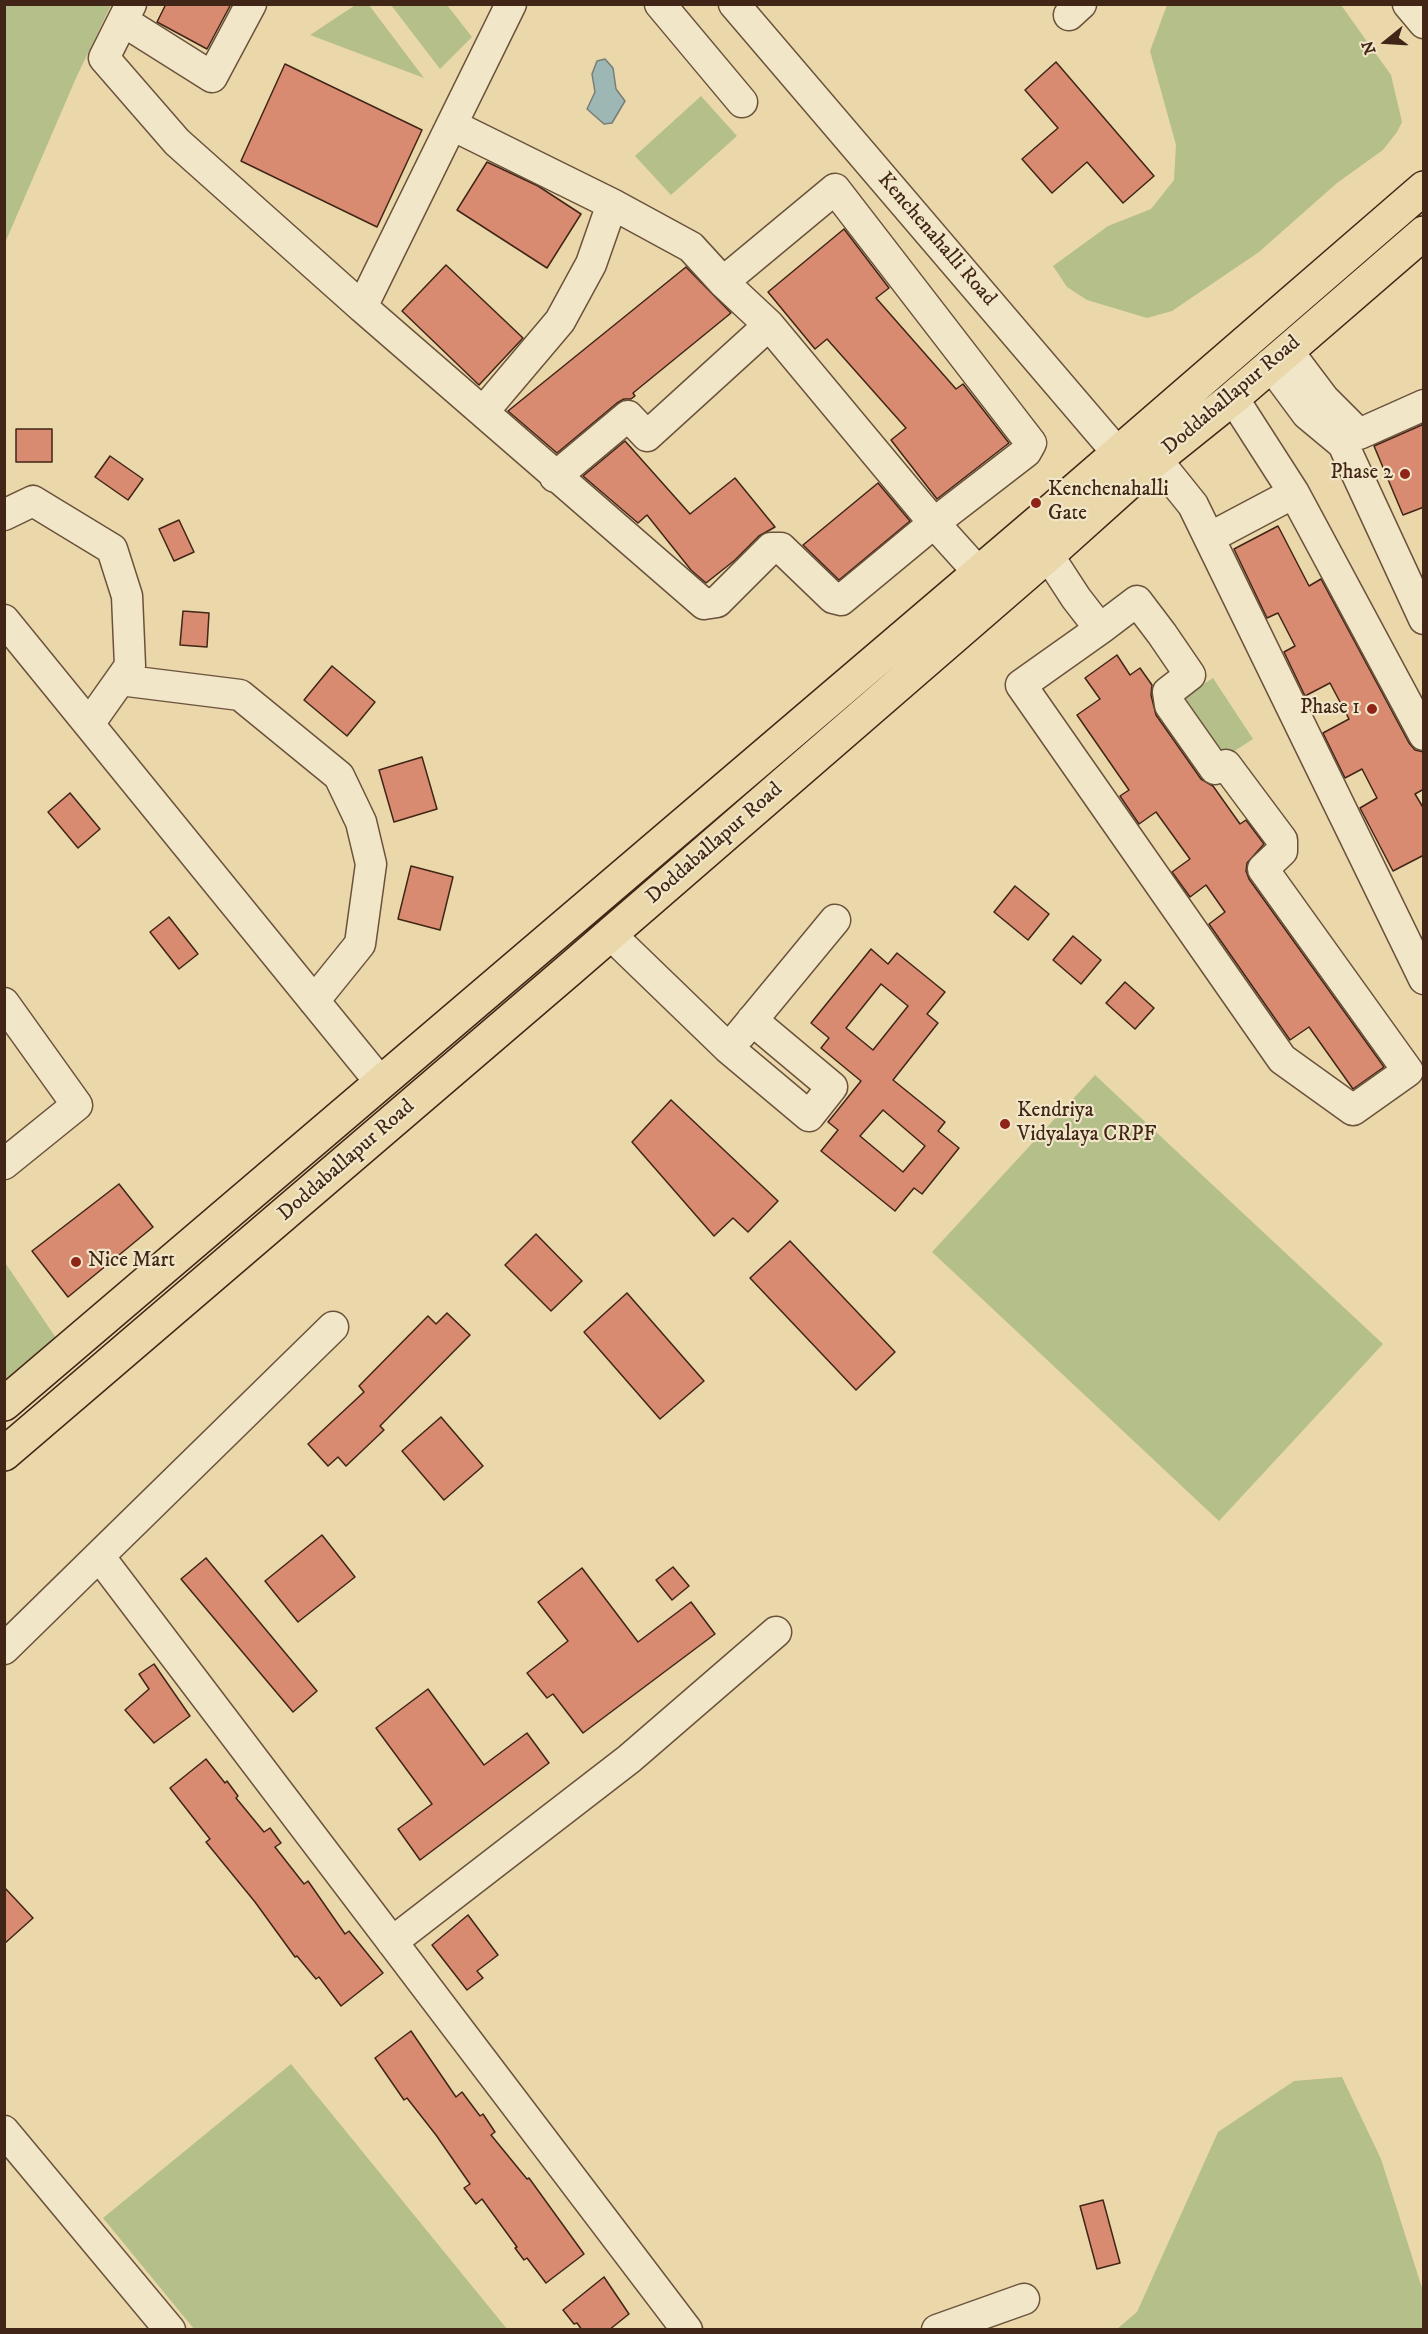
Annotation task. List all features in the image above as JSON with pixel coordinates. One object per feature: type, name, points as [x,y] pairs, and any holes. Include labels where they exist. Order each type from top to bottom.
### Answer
[{"type":"main road","name":"Doddaballapur Road","points":[[4,1454],[1048,555],[1137,462],[1424,188]]},
{"type":"main road","name":"Doddaballapur Road","points":[[4,1404],[979,573],[1233,398],[1424,232]]},
{"type":"street","points":[[251,4],[212,77],[127,13],[104,58],[177,142],[555,477],[704,604],[717,602],[771,548],[781,548],[833,598],[841,600],[934,523],[1026,453],[1031,443],[835,189],[723,282]]},
{"type":"street","points":[[362,307],[511,4]]},
{"type":"street","points":[[660,4],[742,102]]},
{"type":"street","name":"Kenchenahalli Road","points":[[734,4],[1137,462],[1193,505],[1424,979]]},
{"type":"street","points":[[1408,4],[1424,23]]},
{"type":"street","points":[[452,125],[612,204],[690,247],[769,325],[934,523],[979,573]]},
{"type":"street","points":[[483,412],[560,321],[591,264],[612,204]]},
{"type":"street","points":[[555,477],[628,416],[647,436],[769,325]]},
{"type":"street","points":[[1279,357],[1324,399],[1351,439],[1424,619]]},
{"type":"street","points":[[1233,398],[1294,493],[1424,735]]},
{"type":"street","points":[[1351,439],[1424,405]]},
{"type":"street","points":[[1209,538],[1294,493]]},
{"type":"street","points":[[4,516],[33,501],[112,549],[127,597],[130,666],[89,724]]},
{"type":"street","points":[[1048,555],[1076,598],[1100,629]]},
{"type":"street","points":[[1137,601],[1179,659],[1190,675],[1168,692],[1170,705],[1215,769],[1226,765],[1282,840],[1282,851],[1263,869],[1408,1071],[1353,1110],[1282,1059],[1021,685],[1100,629],[1137,601]]},
{"type":"street","points":[[4,620],[381,1083]]},
{"type":"street","points":[[120,680],[240,694],[339,776],[361,822],[371,864],[360,944],[314,1001]]},
{"type":"street","points":[[728,1048],[836,920]]},
{"type":"street","points":[[610,934],[728,1048],[809,1116],[832,1088],[752,1020]]},
{"type":"street","points":[[4,1003],[77,1106],[4,1164]]},
{"type":"street","points":[[4,1649],[333,1327]]},
{"type":"street","points":[[99,1556],[687,2330]]},
{"type":"street","points":[[392,1942],[629,1759],[776,1632]]},
{"type":"street","points":[[4,2131],[170,2330]]},
{"type":"street","points":[[937,2330],[1024,2299]]},
{"type":"green space","points":[[5,4],[111,5],[76,78],[5,243]]},
{"type":"green space","points":[[357,4],[369,5],[424,78],[310,35]]},
{"type":"green space","points":[[391,5],[447,5],[472,37],[440,69]]},
{"type":"green space","points":[[1167,5],[1341,5],[1391,75],[1402,122],[1383,150],[1337,183],[1259,252],[1172,311],[1147,318],[1087,300],[1067,287],[1053,266],[1108,226],[1151,209],[1174,180],[1176,145],[1150,51]]},
{"type":"green space","points":[[701,96],[737,136],[671,195],[635,156]]},
{"type":"green space","points":[[1213,678],[1253,739],[1216,763],[1176,702]]},
{"type":"green space","points":[[1095,1075],[1383,1344],[1219,1521],[932,1252]]},
{"type":"green space","points":[[4,1261],[58,1341],[4,1384]]},
{"type":"green space","points":[[291,2064],[507,2329],[194,2329],[103,2218]]},
{"type":"green space","points":[[1342,2077],[1381,2159],[1423,2291],[1423,2329],[1117,2329],[1137,2312],[1218,2132],[1294,2081]]},
{"type":"water","points":[[605,59],[613,68],[616,89],[625,101],[612,123],[604,124],[587,109],[595,92],[592,74],[597,61]]},
{"type":"building","points":[[166,4],[231,4],[207,49],[157,22]]},
{"type":"building","points":[[1056,62],[1154,176],[1123,203],[1087,162],[1052,193],[1022,159],[1058,128],[1025,90]]},
{"type":"building","points":[[285,64],[422,130],[377,227],[241,161]]},
{"type":"building","points":[[487,162],[538,186],[581,214],[547,268],[457,210]]},
{"type":"building","points":[[844,229],[889,288],[876,298],[956,389],[963,384],[1009,443],[937,499],[891,440],[906,428],[827,339],[815,349],[768,292]]},
{"type":"building","points":[[446,265],[523,338],[479,385],[402,311]]},
{"type":"building","points":[[686,267],[731,313],[633,393],[635,396],[617,403],[557,453],[508,411]]},
{"type":"building","name":"Phase 2","points":[[1424,424],[1424,507],[1403,515],[1374,446]]},
{"type":"building","points":[[16,429],[52,429],[52,462],[16,462]]},
{"type":"building","points":[[625,441],[690,514],[735,478],[775,527],[759,536],[735,560],[706,583],[691,570],[647,515],[638,523],[583,476]]},
{"type":"building","points":[[110,456],[143,479],[128,500],[95,477]]},
{"type":"building","points":[[878,483],[910,521],[839,580],[803,545]]},
{"type":"building","points":[[179,520],[194,552],[174,561],[159,529]]},
{"type":"building","name":"Phase 1","points":[[1278,526],[1309,586],[1321,579],[1409,743],[1415,750],[1424,752],[1424,789],[1415,794],[1424,809],[1424,855],[1393,871],[1360,808],[1377,798],[1362,769],[1345,778],[1323,733],[1349,719],[1330,683],[1305,696],[1284,652],[1295,646],[1278,613],[1267,618],[1234,549]]},
{"type":"building","points":[[183,611],[209,613],[207,647],[180,645]]},
{"type":"building","points":[[1117,655],[1130,675],[1140,668],[1152,685],[1151,695],[1156,715],[1201,779],[1213,786],[1240,824],[1246,820],[1264,844],[1247,863],[1246,871],[1249,879],[1384,1067],[1353,1089],[1309,1027],[1290,1040],[1209,924],[1225,912],[1206,885],[1190,897],[1172,872],[1190,859],[1156,812],[1139,824],[1120,796],[1129,790],[1077,715],[1100,699],[1085,678]]},
{"type":"building","points":[[332,666],[375,702],[347,736],[304,700]]},
{"type":"building","points":[[422,757],[437,809],[394,822],[379,770]]},
{"type":"building","points":[[70,793],[100,829],[78,848],[48,812]]},
{"type":"building","points":[[411,866],[453,877],[440,930],[398,919]]},
{"type":"building","points":[[1015,886],[1049,914],[1028,940],[994,912]]},
{"type":"building","points":[[169,917],[198,954],[179,969],[150,932]]},
{"type":"building","points":[[1073,936],[1101,960],[1081,984],[1053,960]]},
{"type":"building","points":[[871,949],[888,964],[897,953],[945,992],[927,1014],[938,1023],[893,1080],[945,1122],[938,1131],[959,1148],[922,1194],[914,1188],[895,1211],[821,1151],[838,1130],[828,1122],[861,1081],[821,1048],[829,1038],[811,1023]],"holes":[[[881,984],[908,1006],[873,1050],[846,1028]],[[883,1110],[925,1146],[903,1172],[860,1136]]]},
{"type":"building","points":[[1125,982],[1154,1008],[1135,1029],[1106,1003]]},
{"type":"building","points":[[671,1100],[778,1201],[748,1232],[733,1218],[714,1236],[632,1142]]},
{"type":"building","points":[[119,1184],[153,1227],[68,1297],[32,1251]]},
{"type":"building","points":[[536,1234],[582,1281],[551,1311],[505,1265]]},
{"type":"building","points":[[790,1241],[895,1352],[856,1390],[750,1278]]},
{"type":"building","points":[[627,1293],[704,1381],[660,1419],[584,1332]]},
{"type":"building","points":[[447,1313],[470,1335],[380,1426],[384,1430],[346,1466],[338,1457],[328,1466],[308,1444],[364,1392],[359,1386],[428,1316],[436,1324]]},
{"type":"building","points":[[441,1417],[483,1466],[444,1500],[402,1451]]},
{"type":"building","points":[[322,1535],[355,1577],[298,1622],[265,1581]]},
{"type":"building","points":[[206,1558],[317,1691],[293,1712],[181,1579]]},
{"type":"building","points":[[673,1567],[689,1586],[672,1600],[656,1580]]},
{"type":"building","points":[[582,1568],[638,1642],[691,1602],[715,1634],[583,1733],[553,1694],[547,1698],[527,1673],[568,1641],[538,1602]]},
{"type":"building","points":[[154,1664],[190,1716],[154,1743],[125,1710],[149,1689],[139,1674]]},
{"type":"building","points":[[428,1689],[484,1765],[527,1733],[549,1763],[420,1860],[398,1829],[432,1804],[376,1728]]},
{"type":"building","points":[[206,1759],[225,1783],[227,1781],[238,1796],[236,1798],[264,1832],[270,1828],[281,1843],[275,1847],[304,1884],[308,1881],[345,1934],[349,1931],[383,1973],[341,2006],[319,1977],[316,1979],[297,1956],[295,1957],[255,1902],[206,1842],[210,1839],[170,1788]]},
{"type":"building","points":[[4,1887],[33,1918],[4,1944]]},
{"type":"building","points":[[468,1915],[498,1955],[477,1971],[483,1978],[467,1990],[432,1945]]},
{"type":"building","points":[[411,2031],[456,2097],[462,2092],[480,2116],[483,2114],[495,2132],[491,2135],[527,2179],[529,2178],[584,2254],[546,2283],[527,2258],[524,2260],[482,2199],[476,2204],[464,2188],[470,2184],[436,2135],[407,2098],[404,2100],[375,2058]]},
{"type":"building","points":[[1103,2200],[1120,2263],[1097,2269],[1080,2206]]},
{"type":"building","points":[[604,2277],[629,2314],[609,2330],[582,2330],[563,2310]]},
{"type":"place","name":"Phase 2","points":[[1405,474]]},
{"type":"place","name":"Kenchenahalli Gate","points":[[1036,503]]},
{"type":"place","name":"Phase 1","points":[[1372,709]]},
{"type":"place","name":"Kendriya Vidyalaya CRPF","points":[[1005,1124]]},
{"type":"place","name":"Nice Mart","points":[[76,1262]]}]
